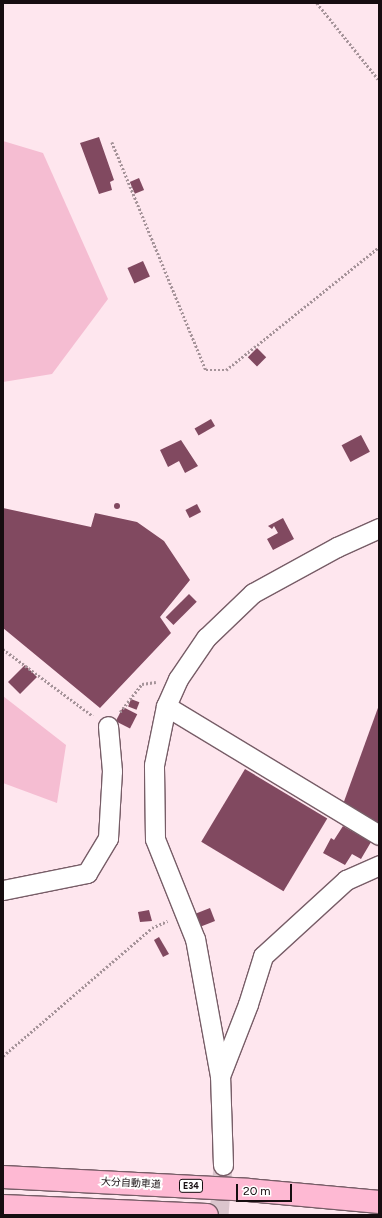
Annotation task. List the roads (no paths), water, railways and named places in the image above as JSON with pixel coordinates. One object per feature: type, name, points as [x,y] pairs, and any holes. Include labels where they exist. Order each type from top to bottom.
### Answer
[{"type":"highway","name":"大分自動車道","points":[[3,1177],[241,1189],[379,1202]]},
{"type":"highway","points":[[3,1206],[207,1215]]},
{"type":"street","points":[[223,1165],[220,1076],[195,939],[155,839],[154,766],[166,706],[178,679],[206,638],[253,593],[338,547],[379,528]]},
{"type":"street","points":[[166,706],[379,835]]},
{"type":"street","points":[[3,890],[87,873],[108,838],[112,771],[108,726]]},
{"type":"street","points":[[220,1076],[248,1004],[263,956],[346,880],[379,865]]},
{"type":"tunnel","points":[[219,1215],[223,1165]]}]
